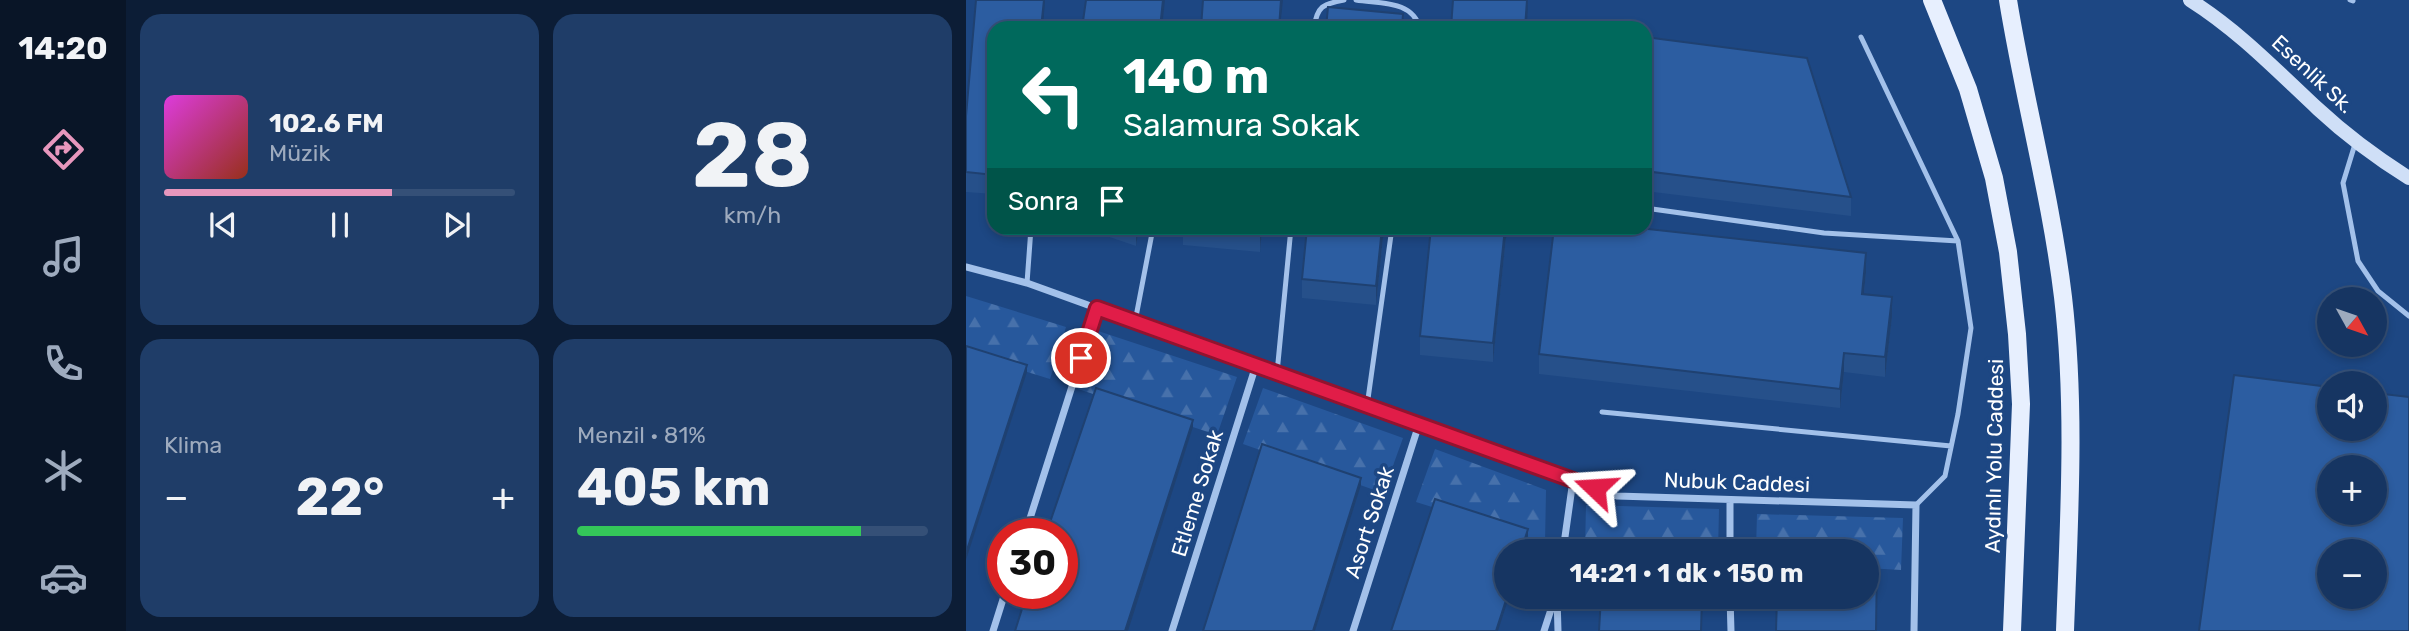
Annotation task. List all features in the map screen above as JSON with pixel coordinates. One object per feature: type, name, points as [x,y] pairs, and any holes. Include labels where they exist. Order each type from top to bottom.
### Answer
[{"type":"main road","name":"Aydınlı Yolu Caddesi","points":[[1932,0],[1968,89],[1994,178],[2008,252],[2021,404],[2012,631]]},
{"type":"main road","points":[[2009,3],[2063,297],[2071,390],[2065,631]]},
{"type":"street","name":"Esenlik Sk.","points":[[2190,0],[2262,54],[2318,109],[2356,141],[2409,178]]},
{"type":"street","name":"Nubuk Caddesi","points":[[966,267],[1027,283],[1617,496],[1916,505]]},
{"type":"street","points":[[1029,518],[1097,308]]},
{"type":"street","name":"Etleme Sokak","points":[[1172,631],[1256,365]]},
{"type":"street","name":"Asort Sokak","points":[[1353,631],[1419,424]]},
{"type":"street","points":[[1565,539],[1573,480]]},
{"type":"street","points":[[1730,500],[1730,539]]},
{"type":"street","points":[[1914,631],[1916,505]]},
{"type":"street","points":[[993,631],[1000,609]]},
{"type":"street","points":[[1544,631],[1552,609]]},
{"type":"street","points":[[1557,609],[1558,631]]},
{"type":"street","points":[[1731,609],[1731,631]]},
{"type":"lane","points":[[1315,21],[1317,13],[1323,7],[1344,0]]},
{"type":"lane","points":[[1356,0],[1406,8],[1415,15],[1417,21]]},
{"type":"lane","points":[[1861,37],[1958,241],[1971,328],[1945,476],[1916,505]]},
{"type":"lane","points":[[2356,141],[2343,183],[2358,261],[2378,290],[2409,316]]},
{"type":"lane","points":[[1652,209],[1824,233],[1958,241]]},
{"type":"lane","points":[[1027,283],[1030,235]]},
{"type":"lane","points":[[1135,322],[1152,235]]},
{"type":"lane","points":[[1277,373],[1290,235]]},
{"type":"lane","points":[[1367,406],[1391,235]]},
{"type":"lane","points":[[1602,412],[1951,446]]},
{"type":"green space","points":[[966,296],[1066,327],[1050,379],[966,353]]},
{"type":"green space","points":[[1098,331],[1237,377],[1217,435],[1078,389]]},
{"type":"green space","points":[[1263,388],[1403,438],[1383,493],[1243,444]]},
{"type":"green space","points":[[1435,449],[1546,490],[1545,539],[1535,539],[1416,502]]},
{"type":"green space","points":[[1586,505],[1719,509],[1718,539],[1585,539]]},
{"type":"green space","points":[[1757,514],[1903,518],[1901,570],[1879,569],[1879,539],[1756,539]]},
{"type":"building","points":[[976,0],[1044,0],[1042,21],[987,21],[987,174],[966,172],[966,116]]},
{"type":"building","points":[[1086,0],[1163,0],[1161,21],[1083,21]]},
{"type":"building","points":[[1203,0],[1281,0],[1280,21],[1202,21]]},
{"type":"building","points":[[1453,0],[1527,0],[1526,21],[1452,21]]},
{"type":"building","points":[[1328,7],[1403,14],[1402,21],[1327,21]]},
{"type":"building","points":[[1652,38],[1807,58],[1851,197],[1652,172]]},
{"type":"building","points":[[1652,229],[1866,253],[1862,294],[1892,297],[1885,357],[1844,353],[1840,389],[1539,354],[1553,235],[1652,235]]},
{"type":"building","points":[[1306,235],[1381,235],[1376,286],[1302,279]]},
{"type":"building","points":[[1430,235],[1504,235],[1493,343],[1420,336]]},
{"type":"building","points":[[966,346],[1027,365],[966,553]]},
{"type":"building","points":[[2234,375],[2317,385],[2317,441],[2387,441],[2387,394],[2409,397],[2409,631],[2199,631]]},
{"type":"building","points":[[1096,388],[1193,420],[1125,631],[1015,631],[1022,609],[1078,609],[1078,518],[1051,518]]},
{"type":"building","points":[[1262,444],[1361,478],[1313,631],[1203,631]]},
{"type":"building","points":[[1435,499],[1528,529],[1525,539],[1494,539],[1494,609],[1503,609],[1496,631],[1391,631]]},
{"type":"building","points":[[1600,609],[1702,609],[1701,631],[1599,631]]},
{"type":"building","points":[[1777,609],[1876,609],[1876,631],[1776,631]]},
{"type":"route","points":[[1081,358],[1097,308],[1595,488]]}]
